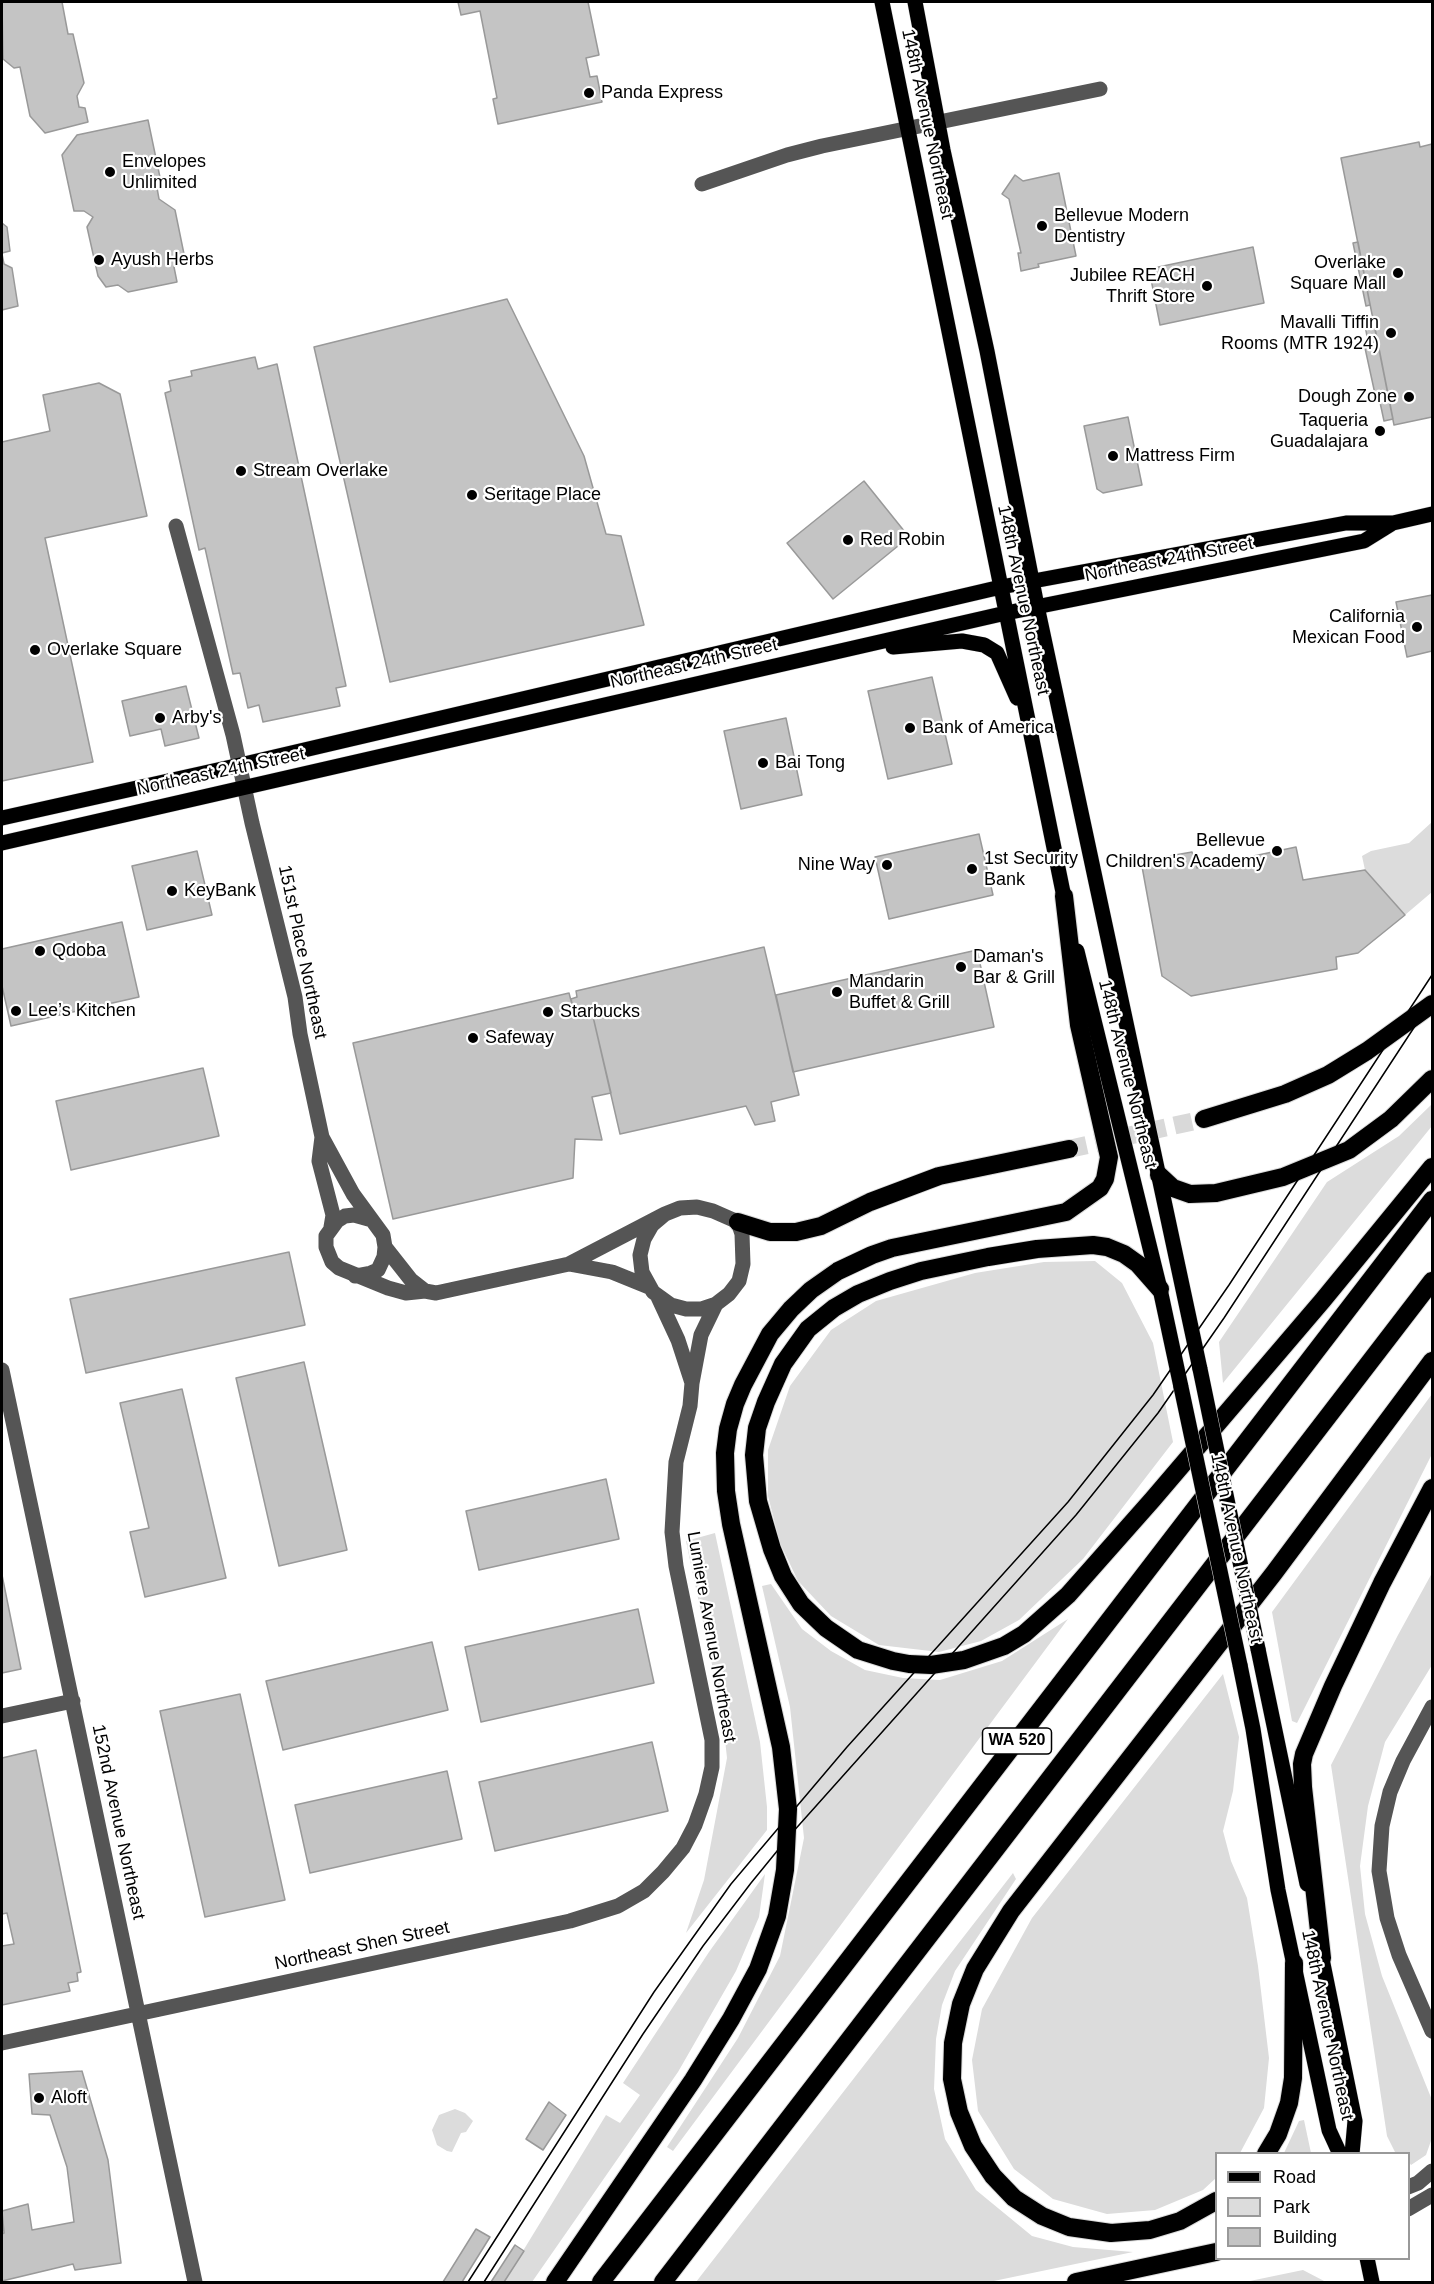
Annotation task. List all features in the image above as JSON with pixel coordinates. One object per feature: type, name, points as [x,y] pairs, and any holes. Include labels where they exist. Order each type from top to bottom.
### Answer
[{"type":"highway","points":[[555,2283],[693,2080],[731,2019],[758,1969],[777,1916],[785,1870],[788,1809],[781,1747],[731,1524],[726,1491],[725,1453],[728,1429],[743,1385],[770,1334],[811,1290],[837,1271],[892,1248],[1066,1212],[1100,1188],[1105,1179],[1109,1157],[1079,1025],[1064,896]]},
{"type":"highway","points":[[1204,1119],[1285,1095],[1328,1075],[1367,1051],[1432,1004]]},
{"type":"highway","points":[[1159,1175],[1173,1188],[1190,1194],[1226,1191],[1283,1178],[1349,1150],[1392,1119],[1432,1080]]},
{"type":"highway","points":[[738,1222],[770,1232],[796,1232],[821,1226],[870,1202],[939,1176],[1069,1149]]},
{"type":"highway","points":[[1160,1289],[1138,1264],[1124,1254],[1107,1248],[1093,1245],[1037,1249],[921,1271],[890,1281],[858,1294],[834,1308],[808,1329],[783,1364],[766,1402],[757,1428],[754,1455],[755,1482],[768,1538],[783,1576],[801,1604],[826,1628],[858,1650],[909,1664],[930,1665],[964,1660],[1004,1646],[1024,1634],[1068,1595],[1153,1499],[1432,1167]]},
{"type":"highway","name":"WA 520","points":[[601,2283],[1432,1200]]},
{"type":"highway","name":"WA 520","points":[[663,2283],[1432,1281]]},
{"type":"highway","points":[[1215,2203],[1180,2221],[1150,2230],[1111,2233],[1069,2227],[1042,2216],[1014,2198],[993,2176],[973,2146],[959,2112],[952,2079],[952,2061],[953,2043],[961,2004],[975,1970],[1011,1911],[1274,1573],[1432,1361]]},
{"type":"highway","points":[[1322,1958],[1303,1787],[1304,1754],[1377,1593],[1432,1488]]},
{"type":"highway","points":[[1267,2152],[1282,2124],[1289,2103],[1293,2078],[1294,1963]]},
{"type":"highway","points":[[1076,2283],[1215,2252]]},
{"type":"main road","name":"148th Avenue Northeast","points":[[882,2],[1064,896],[1160,1289],[1251,1719],[1278,1890],[1329,2130],[1339,2152]]},
{"type":"main road","name":"148th Avenue Northeast","points":[[915,2],[938,123],[990,363],[1037,606],[1200,1369],[1322,1958],[1355,2121],[1352,2152]]},
{"type":"main road","name":"Northeast 24th Street","points":[[2,843],[501,704],[1001,587],[1346,523],[1394,522],[1432,514]]},
{"type":"main road","name":"Northeast 24th Street","points":[[2,818],[495,730],[1037,606],[1364,541],[1394,522]]},
{"type":"main road","points":[[1169,580],[1182,553]]},
{"type":"main road","points":[[833,652],[962,641],[984,645],[997,654],[1029,723]]},
{"type":"main road","points":[[495,730],[501,704]]},
{"type":"main road","points":[[1367,2260],[1372,2283]]},
{"type":"street","points":[[702,184],[787,155],[1100,89]]},
{"type":"street","name":"151st Place Northeast","points":[[176,526],[242,776],[296,997],[300,1034],[322,1137],[353,1194],[372,1220]]},
{"type":"street","name":"151st Place Northeast","points":[[322,1137],[319,1161],[333,1215],[331,1227]]},
{"type":"street","points":[[354,1276],[378,1270],[384,1257],[385,1247],[382,1235],[372,1220],[354,1215],[345,1216],[331,1227],[326,1236],[328,1256],[339,1268],[354,1276],[406,1293],[425,1291],[436,1293],[453,1290],[569,1264],[680,1208],[697,1206],[713,1211],[738,1222],[742,1234],[743,1264],[739,1281],[729,1294],[716,1304],[701,1309],[686,1309],[671,1305],[654,1292],[612,1272],[569,1264]]},
{"type":"street","points":[[654,1292],[642,1272],[640,1256],[644,1239],[652,1225],[665,1214]]},
{"type":"street","points":[[385,1247],[411,1280],[425,1291]]},
{"type":"street","name":"Lumiere Avenue Northeast","points":[[654,1292],[678,1340],[692,1383]]},
{"type":"street","name":"Lumiere Avenue Northeast","points":[[695,1825],[706,1794],[712,1767],[712,1740],[676,1566],[672,1532],[676,1462],[690,1406],[701,1335],[716,1304]]},
{"type":"street","name":"152nd Avenue Northeast","points":[[2,1370],[195,2283]]},
{"type":"street","points":[[2,1716],[73,1701]]},
{"type":"street","points":[[1432,1707],[1403,1761],[1390,1792],[1382,1826],[1379,1871],[1387,1918],[1399,1955],[1432,2031]]},
{"type":"street","name":"Northeast Shen Street","points":[[2,2043],[570,1921],[618,1906],[644,1891],[663,1872],[683,1848],[695,1825]]},
{"type":"street","points":[[1410,2186],[1418,2183],[1432,2171]]},
{"type":"street","points":[[1410,2208],[1432,2195]]},
{"type":"green space","points":[[1432,822],[1432,892],[1405,915],[1365,870],[1362,856],[1371,851],[1409,843]]},
{"type":"green space","points":[[1432,1104],[1432,1126],[1223,1383],[1219,1342],[1327,1182],[1399,1136]]},
{"type":"green space","points":[[1095,1261],[1122,1283],[1153,1343],[1173,1442],[1083,1559],[1019,1620],[981,1641],[939,1652],[879,1645],[831,1616],[798,1581],[780,1543],[768,1496],[768,1450],[790,1386],[831,1330],[876,1301],[975,1273],[1044,1262]]},
{"type":"green space","points":[[1432,1394],[1432,1454],[1297,1723],[1292,1721],[1272,1612]]},
{"type":"green space","points":[[715,1533],[760,1742],[767,1807],[767,1830],[686,1933],[704,1880],[727,1758],[722,1712],[686,1541]]},
{"type":"green space","points":[[1432,1573],[1432,1665],[1385,1742],[1368,1806],[1360,1866],[1365,1914],[1382,1976],[1432,2100],[1432,2138],[1426,2155],[1411,2165],[1410,2152],[1395,2152],[1387,2136],[1331,1765]]},
{"type":"green space","points":[[771,1584],[802,1629],[831,1651],[865,1670],[903,1678],[940,1680],[1002,1661],[1068,1619],[673,2151],[667,2147],[738,2038],[780,1956],[804,1838],[790,1707],[762,1586]]},
{"type":"green space","points":[[1223,1674],[1239,1737],[1233,1791],[1223,1831],[1231,1861],[1247,1898],[1269,2058],[1264,2108],[1241,2152],[1215,2152],[1215,2179],[1203,2190],[1155,2210],[1107,2214],[1053,2199],[1014,2169],[978,2111],[972,2060],[982,2009],[1032,1918]]},
{"type":"green space","points":[[1013,1873],[1016,1879],[955,1971],[942,2005],[936,2039],[934,2089],[945,2139],[976,2190],[1032,2236],[1073,2247],[1133,2252],[989,2282],[696,2282]]},
{"type":"green space","points":[[765,1874],[759,1917],[736,1971],[678,2072],[532,2282],[504,2282],[606,2115],[620,2123],[640,2095],[623,2083],[709,1952]]},
{"type":"green space","points":[[455,2109],[465,2113],[473,2121],[466,2132],[461,2133],[452,2152],[437,2145],[432,2130],[439,2115]]},
{"type":"green space","points":[[1304,2120],[1311,2152],[1284,2152],[1299,2121]]},
{"type":"green space","points":[[1303,2270],[1326,2282],[1245,2282]]},
{"type":"building","points":[[3,2],[62,2],[68,34],[73,34],[84,83],[77,96],[79,107],[85,108],[88,122],[45,133],[30,116],[20,67],[14,68],[3,59]]},
{"type":"building","points":[[458,2],[588,2],[599,55],[586,58],[590,77],[597,76],[602,102],[498,124],[493,99],[497,98],[480,11],[461,15]]},
{"type":"building","points":[[148,120],[162,187],[157,188],[159,199],[175,210],[184,254],[174,267],[177,282],[128,292],[118,285],[106,287],[98,276],[87,227],[93,217],[84,211],[74,211],[62,155],[77,135]]},
{"type":"building","name":"Overlake Square Mall","points":[[1419,142],[1420,147],[1432,144],[1432,417],[1394,425],[1341,158]]},
{"type":"building","name":"Bellevue Modern Dentistry","points":[[1059,173],[1076,256],[1038,264],[1039,267],[1021,271],[1018,253],[1021,253],[1009,199],[1002,194],[1015,175],[1023,181]]},
{"type":"building","points":[[2,223],[7,227],[10,251],[2,253]]},
{"type":"building","points":[[1358,242],[1370,305],[1366,306],[1353,243]]},
{"type":"building","name":"Jubilee REACH Thrift Store","points":[[1253,247],[1264,303],[1160,325],[1149,269]]},
{"type":"building","points":[[2,254],[4,264],[12,268],[18,306],[2,310]]},
{"type":"building","name":"Seritage Place","points":[[507,299],[584,456],[606,534],[621,536],[644,625],[390,682],[314,347]]},
{"type":"building","points":[[1373,318],[1393,419],[1384,421],[1378,393],[1375,394],[1365,348],[1369,347],[1364,320]]},
{"type":"building","name":"Stream Overlake","points":[[255,357],[258,369],[277,364],[346,686],[336,688],[340,706],[263,722],[259,705],[248,708],[240,673],[233,674],[205,548],[199,550],[165,393],[171,391],[169,381],[192,376],[191,371]]},
{"type":"building","name":"Overlake Square","points":[[99,383],[120,394],[147,516],[45,538],[93,762],[2,781],[2,442],[50,431],[43,395]]},
{"type":"building","name":"Mattress Firm","points":[[1128,417],[1142,485],[1103,493],[1097,489],[1084,426]]},
{"type":"building","name":"Red Robin","points":[[864,481],[909,537],[833,599],[787,543]]},
{"type":"building","name":"California Mexican Food","points":[[1432,595],[1432,651],[1407,657],[1396,602]]},
{"type":"building","name":"Bank of America","points":[[932,677],[952,764],[888,779],[868,691]]},
{"type":"building","name":"Arby's","points":[[186,686],[199,738],[165,746],[161,729],[130,736],[122,701]]},
{"type":"building","name":"Bai Tong","points":[[786,718],[802,795],[741,809],[724,731]]},
{"type":"building","points":[[979,834],[993,895],[889,919],[875,857]]},
{"type":"building","points":[[1296,847],[1303,880],[1365,870],[1405,915],[1358,953],[1336,957],[1337,969],[1191,996],[1162,976],[1141,861],[1192,852],[1197,868]]},
{"type":"building","name":"KeyBank","points":[[197,851],[212,915],[147,930],[132,866]]},
{"type":"building","points":[[122,922],[139,997],[11,1026],[2,986],[2,949]]},
{"type":"building","points":[[764,947],[799,1095],[771,1102],[775,1121],[755,1125],[746,1106],[620,1134],[591,1008],[574,1012],[571,999],[577,997],[576,991]]},
{"type":"building","points":[[977,950],[994,1027],[793,1072],[776,995]]},
{"type":"building","points":[[569,993],[574,1012],[591,1008],[611,1093],[592,1097],[602,1140],[575,1139],[573,1178],[393,1219],[353,1043]]},
{"type":"building","points":[[203,1068],[219,1136],[71,1170],[56,1101]]},
{"type":"building","points":[[289,1252],[305,1325],[86,1373],[70,1299]]},
{"type":"building","points":[[304,1362],[347,1550],[279,1566],[236,1378]]},
{"type":"building","points":[[182,1389],[226,1578],[145,1597],[130,1532],[149,1528],[120,1403]]},
{"type":"building","points":[[606,1479],[619,1539],[479,1570],[466,1511]]},
{"type":"building","points":[[2,1575],[21,1669],[2,1673]]},
{"type":"building","points":[[638,1609],[654,1683],[481,1722],[465,1647]]},
{"type":"building","points":[[432,1642],[448,1710],[283,1750],[266,1681]]},
{"type":"building","points":[[240,1694],[285,1900],[205,1917],[160,1711]]},
{"type":"building","points":[[652,1742],[668,1811],[495,1851],[479,1782]]},
{"type":"building","points":[[36,1750],[81,1972],[77,1973],[78,1981],[68,1983],[70,1991],[2,2005],[2,1946],[14,1944],[7,1913],[2,1914],[2,1758]]},
{"type":"building","points":[[447,1771],[462,1839],[310,1873],[295,1805]]},
{"type":"building","points":[[82,2071],[108,2160],[121,2263],[75,2270],[73,2264],[2,2281],[2,2234],[4,2233],[2,2211],[28,2204],[32,2230],[74,2222],[67,2167],[50,2115],[32,2114],[29,2074]]},
{"type":"building","points":[[549,2102],[566,2115],[543,2150],[526,2139]]},
{"type":"building","points":[[476,2229],[490,2237],[462,2282],[443,2282]]},
{"type":"building","points":[[515,2245],[524,2251],[504,2282],[491,2282]]},
{"type":"tunnel","points":[[1069,1149],[1204,1119]]},
{"type":"tram line","points":[[468,2282],[654,1992],[731,1884],[847,1747],[1068,1502],[1153,1395],[1229,1285],[1432,975]]},
{"type":"tram line","points":[[484,2282],[643,2034],[703,1946],[751,1883],[791,1834],[1076,1515],[1158,1413],[1224,1318],[1432,1000]]},
{"type":"place","name":"Panda Express","points":[[589,93]]},
{"type":"place","name":"Envelopes Unlimited","points":[[110,172]]},
{"type":"place","name":"Bellevue Modern Dentistry","points":[[1042,226]]},
{"type":"place","name":"Ayush Herbs","points":[[99,260]]},
{"type":"place","name":"Overlake Square Mall","points":[[1398,273]]},
{"type":"place","name":"Jubilee REACH Thrift Store","points":[[1207,286]]},
{"type":"place","name":"Mavalli Tiffin Rooms (MTR 1924)","points":[[1391,333]]},
{"type":"place","name":"Dough Zone","points":[[1409,397]]},
{"type":"place","name":"Taqueria Guadalajara","points":[[1380,431]]},
{"type":"place","name":"Mattress Firm","points":[[1113,456]]},
{"type":"place","name":"Stream Overlake","points":[[241,471]]},
{"type":"place","name":"Seritage Place","points":[[472,495]]},
{"type":"place","name":"Red Robin","points":[[848,540]]},
{"type":"place","name":"California Mexican Food","points":[[1417,627]]},
{"type":"place","name":"Overlake Square","points":[[35,650]]},
{"type":"place","name":"Arby's","points":[[160,718]]},
{"type":"place","name":"Bank of America","points":[[910,728]]},
{"type":"place","name":"Bai Tong","points":[[763,763]]},
{"type":"place","name":"Bellevue Children's Academy","points":[[1277,851]]},
{"type":"place","name":"Nine Way","points":[[887,865]]},
{"type":"place","name":"1st Security Bank","points":[[972,869]]},
{"type":"place","name":"KeyBank","points":[[172,891]]},
{"type":"place","name":"Qdoba","points":[[40,951]]},
{"type":"place","name":"Daman's Bar & Grill","points":[[961,967]]},
{"type":"place","name":"Mandarin Buffet & Grill","points":[[837,992]]},
{"type":"place","name":"Lee’s Kitchen","points":[[16,1011]]},
{"type":"place","name":"Starbucks","points":[[548,1012]]},
{"type":"place","name":"Safeway","points":[[473,1038]]},
{"type":"place","name":"Aloft","points":[[39,2098]]}]
